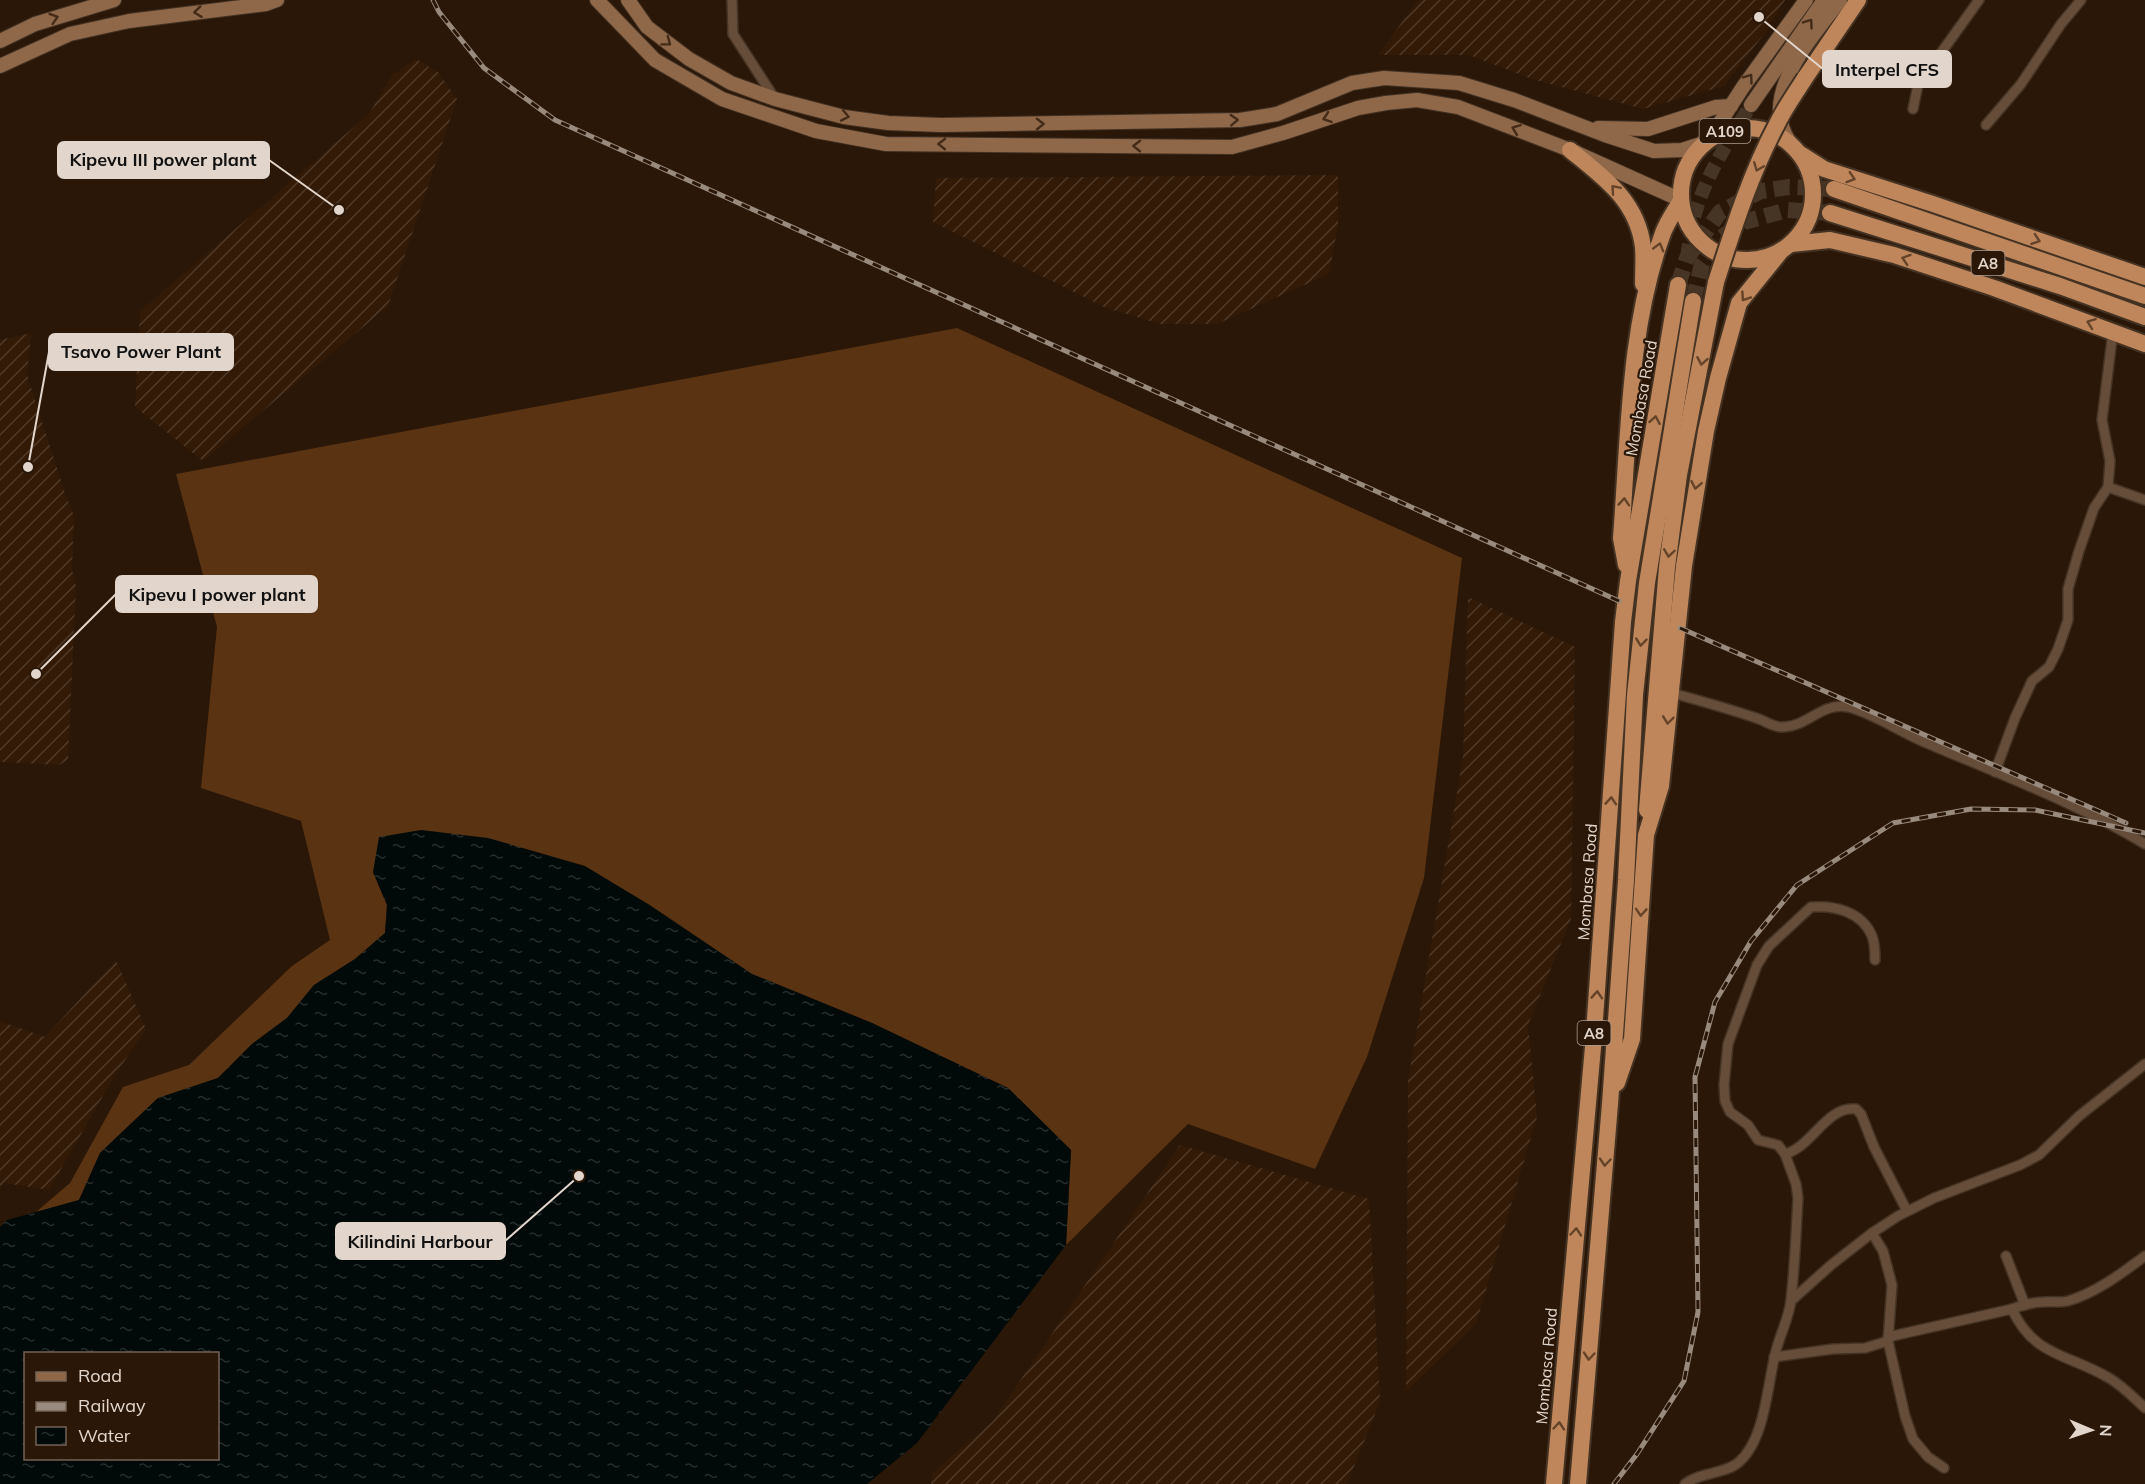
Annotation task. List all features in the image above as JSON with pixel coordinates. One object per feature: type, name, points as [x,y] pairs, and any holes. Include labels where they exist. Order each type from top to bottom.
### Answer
[{"type":"highway","points":[[1610,1104],[1632,1039],[1666,567],[1679,476],[1716,282],[1733,228],[1776,126],[1805,78],[1858,0]]},
{"type":"highway","name":"A109","points":[[1786,247],[1760,259],[1739,260],[1718,254],[1700,241],[1688,224],[1681,200],[1682,180],[1690,160],[1704,143],[1722,132],[1743,127],[1764,129],[1794,147]]},
{"type":"highway","points":[[1646,834],[1661,786],[1687,543],[1718,378],[1739,303],[1806,224],[1813,200],[1809,169],[1794,147]]},
{"type":"highway","points":[[1794,147],[1824,169],[2145,277]]},
{"type":"highway","points":[[1570,150],[1616,188],[1634,217],[1643,246],[1643,303]]},
{"type":"highway","name":"A8","points":[[1834,189],[2145,296]]},
{"type":"highway","points":[[1628,581],[1621,538],[1636,351],[1643,303],[1664,231],[1681,200]]},
{"type":"highway","name":"A8","points":[[1830,213],[2060,286],[2145,317]]},
{"type":"highway","points":[[1786,247],[1830,240],[1884,252],[1994,288],[2145,344]]},
{"type":"highway","name":"Mombasa Road","points":[[1554,1484],[1593,1047],[1628,581],[1678,285]]},
{"type":"highway","name":"A8","points":[[1578,1484],[1610,1104],[1626,880],[1635,695],[1647,583],[1693,301]]},
{"type":"main road","points":[[0,41],[35,24],[114,0]]},
{"type":"main road","points":[[0,66],[70,34],[129,21],[266,4],[277,0]]},
{"type":"main road","points":[[597,0],[655,60],[722,99],[816,131],[886,144],[1232,147],[1358,108],[1417,100],[1458,107],[1570,150],[1681,200]]},
{"type":"main road","points":[[628,0],[647,27],[689,59],[731,83],[775,99],[844,117],[888,123],[941,125],[1240,120],[1277,114],[1352,83],[1384,78],[1459,82],[1654,151],[1682,150],[1704,143],[1718,127],[1806,0]]},
{"type":"main road","points":[[1751,105],[1824,0]]},
{"type":"main road","points":[[1794,147],[1783,132],[1780,114],[1783,87],[1794,64],[1840,0]]},
{"type":"main road","points":[[1587,128],[1648,129],[1716,107],[1731,106]]},
{"type":"street","points":[[732,0],[732,25],[735,38],[775,99]]},
{"type":"street","points":[[1913,109],[1918,85],[1979,0]]},
{"type":"street","points":[[1986,126],[2021,84],[2061,24],[2081,0]]},
{"type":"street","points":[[1995,772],[2015,718],[2032,681],[2049,667],[2058,649],[2068,620],[2068,589],[2079,551],[2094,508],[2108,487],[2110,461],[2102,420],[2113,331]]},
{"type":"street","points":[[2108,487],[2145,500]]},
{"type":"street","points":[[1672,693],[1778,727],[1795,725],[1821,710],[1846,707],[2117,827],[2145,844]]},
{"type":"street","points":[[1685,1484],[1695,1477],[1734,1466],[1744,1457],[1750,1447],[1759,1425],[1774,1357],[1791,1301],[1798,1198],[1796,1184],[1785,1154],[1778,1145],[1758,1140],[1748,1125],[1730,1113],[1724,1094],[1728,1044],[1757,965],[1769,946],[1807,909],[1815,906],[1843,909],[1861,921],[1873,937],[1875,960]]},
{"type":"street","points":[[1791,1301],[1831,1265],[1872,1233],[1907,1211],[2039,1155],[2079,1116],[2145,1064]]},
{"type":"street","points":[[1785,1154],[1802,1147],[1820,1127],[1838,1113],[1848,1108],[1856,1108],[1861,1114],[1874,1147],[1907,1211]]},
{"type":"street","points":[[1872,1233],[1883,1251],[1892,1285],[1888,1339],[1912,1439],[1928,1457],[1944,1468]]},
{"type":"street","points":[[2006,1256],[2025,1305]]},
{"type":"street","points":[[1774,1357],[1865,1347],[1888,1339],[2025,1305],[2073,1299],[2102,1285],[2145,1256]]},
{"type":"street","points":[[2012,1309],[2029,1334],[2044,1349],[2107,1377],[2145,1408]]},
{"type":"shaded area","points":[[1418,0],[1785,0],[1765,33],[1724,86],[1643,109],[1532,79],[1469,55],[1378,55]]},
{"type":"shaded area","points":[[416,59],[438,72],[457,99],[388,306],[203,461],[135,407],[140,311],[369,114],[391,76]]},
{"type":"shaded area","points":[[1338,175],[1338,225],[1329,274],[1217,324],[1160,324],[1106,308],[933,222],[936,178]]},
{"type":"shaded area","points":[[957,328],[1462,558],[1424,878],[1367,1057],[1315,1169],[1188,1124],[1066,1245],[1071,1150],[1008,1088],[872,1023],[752,974],[648,904],[373,872],[387,905],[385,933],[355,959],[314,985],[287,1018],[252,1044],[218,1078],[158,1098],[100,1153],[79,1200],[36,1212],[70,1183],[123,1087],[189,1065],[292,966],[330,940],[301,821],[201,788],[217,627],[176,474]]},
{"type":"shaded area","points":[[31,333],[27,375],[74,516],[72,570],[76,587],[68,760],[59,765],[0,762],[0,340]]},
{"type":"shaded area","points":[[1468,597],[1575,647],[1571,919],[1528,1025],[1537,1117],[1476,1324],[1406,1392],[1408,1081],[1463,757]]},
{"type":"shaded area","points":[[116,960],[146,1029],[115,1075],[49,1190],[4,1183],[0,1190],[0,1021],[45,1037]]},
{"type":"shaded area","points":[[1180,1145],[1369,1199],[1380,1402],[1347,1484],[931,1484],[932,1473],[992,1422]]},
{"type":"water","points":[[421,830],[488,838],[585,866],[648,904],[752,974],[872,1023],[1008,1088],[1071,1150],[1066,1245],[917,1443],[867,1484],[0,1484],[0,1227],[7,1220],[79,1200],[100,1153],[158,1098],[218,1078],[252,1044],[287,1018],[314,985],[355,959],[385,933],[387,905],[373,872],[379,837]]},
{"type":"tunnel","points":[[1687,258],[1694,217],[1705,187],[1726,145],[1751,105]]},
{"type":"tunnel","points":[[1678,285],[1687,258],[1720,212],[1761,191],[1789,187],[1834,189]]},
{"type":"tunnel","points":[[1693,301],[1702,264],[1722,237],[1744,222],[1787,210],[1830,213]]},
{"type":"railway","points":[[433,0],[439,12],[484,68],[555,120],[1619,601]]},
{"type":"railway","points":[[1680,628],[2126,823]]},
{"type":"railway","points":[[1614,1484],[1637,1454],[1684,1381],[1698,1312],[1695,1077],[1715,1002],[1751,941],[1797,885],[1893,823],[1971,809],[2035,810],[2145,833]]},
{"type":"place","name":"Interpel CFS","points":[[1759,17]]},
{"type":"place","name":"Kipevu III power plant","points":[[339,210]]},
{"type":"place","name":"Tsavo Power Plant","points":[[28,467]]},
{"type":"place","name":"Kipevu I power plant","points":[[36,674]]},
{"type":"place","name":"Kilindini Harbour","points":[[579,1176]]}]
